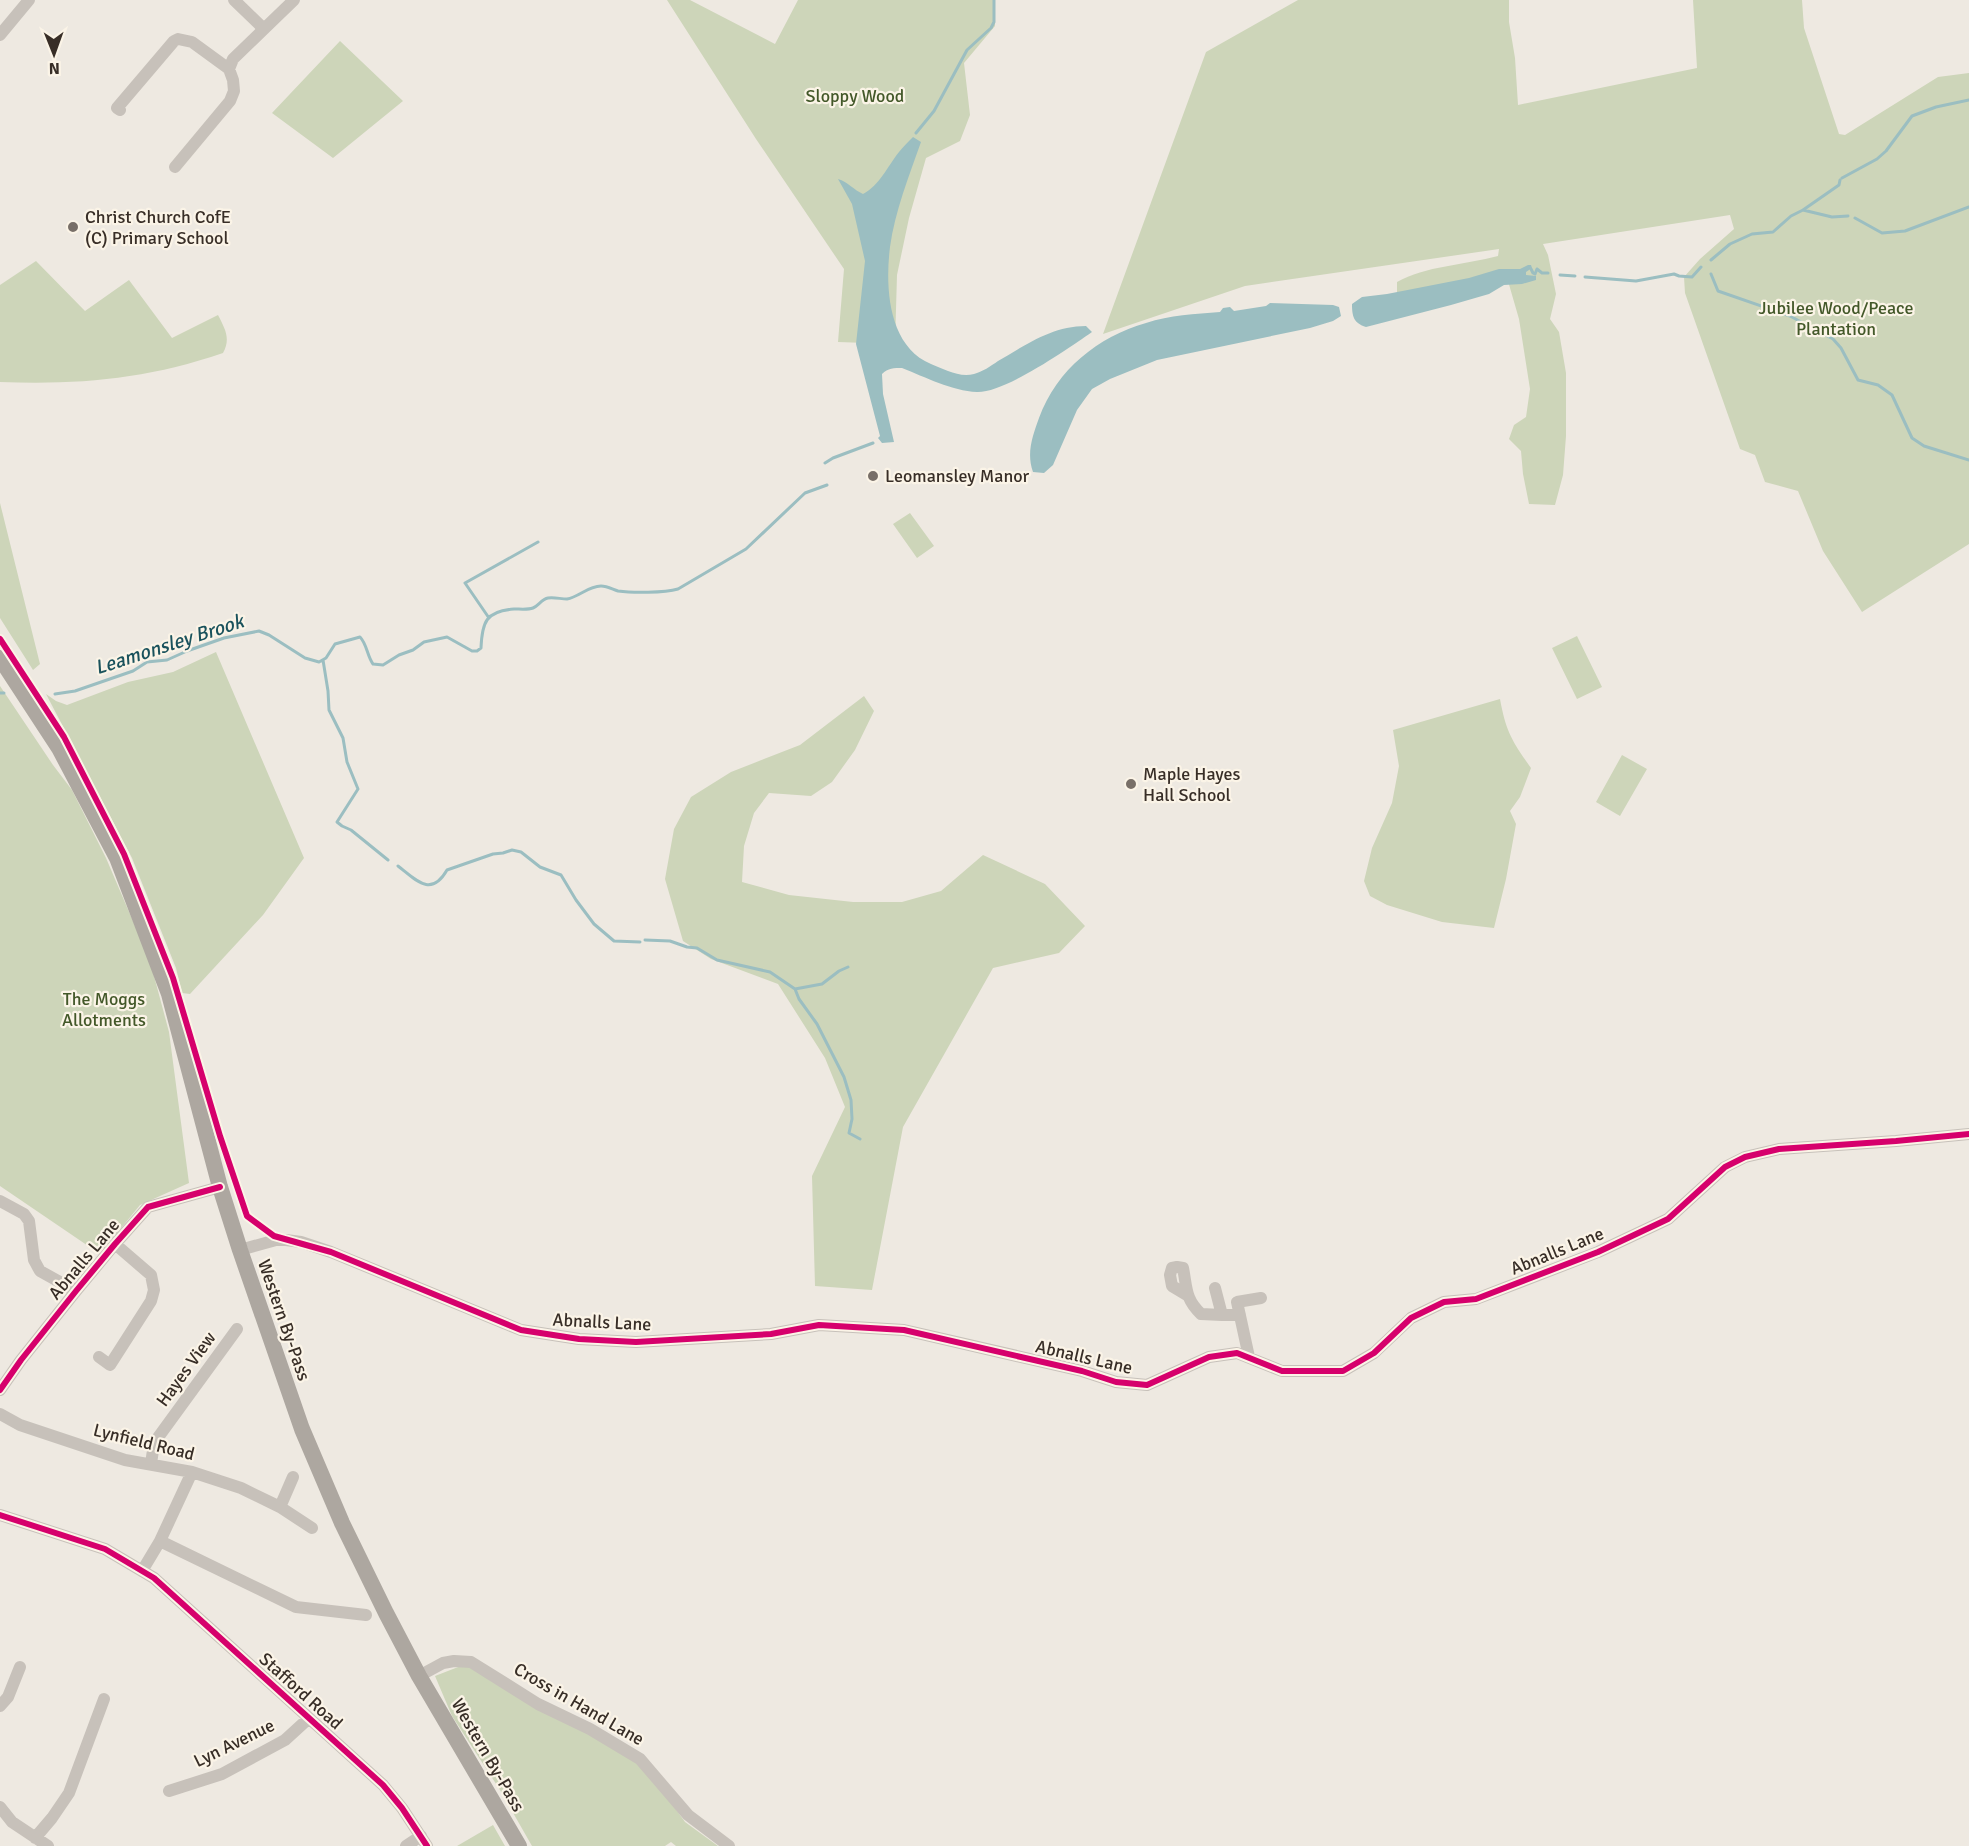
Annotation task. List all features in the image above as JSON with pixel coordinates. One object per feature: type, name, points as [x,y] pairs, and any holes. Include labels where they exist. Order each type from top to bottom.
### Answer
[{"type":"highway","name":"Western By-Pass","points":[[0,658],[59,747],[117,858],[169,994],[220,1186],[240,1250],[302,1429],[342,1523],[419,1676],[519,1846]]},
{"type":"street","points":[[0,35],[29,0]]},
{"type":"street","points":[[234,0],[264,28]]},
{"type":"street","points":[[229,69],[233,59],[294,0]]},
{"type":"street","points":[[117,108],[178,39],[192,42],[229,69],[234,91],[230,101],[182,163]]},
{"type":"street","name":"Abnalls Lane","points":[[240,1250],[276,1240],[301,1242],[331,1252],[521,1330],[579,1339],[636,1342],[678,1340],[771,1334],[819,1325],[904,1330],[1082,1371],[1116,1382],[1147,1385],[1209,1357],[1237,1353],[1282,1371],[1342,1371],[1374,1353],[1411,1318],[1444,1302],[1476,1299],[1598,1252],[1668,1219],[1725,1167],[1745,1157],[1779,1149],[1969,1134]]},
{"type":"street","name":"Abnalls Lane","points":[[0,1390],[76,1291],[148,1207],[220,1186]]},
{"type":"street","points":[[0,1201],[24,1214],[29,1221],[34,1260],[40,1271],[76,1291]]},
{"type":"street","points":[[99,1357],[110,1365],[151,1301],[154,1290],[151,1275],[115,1244]]},
{"type":"street","points":[[1215,1288],[1222,1315]]},
{"type":"street","points":[[1187,1295],[1191,1305],[1201,1314],[1240,1314]]},
{"type":"street","points":[[1249,1357],[1237,1302],[1261,1298]]},
{"type":"street","name":"Hayes View","points":[[151,1464],[154,1443],[237,1329]]},
{"type":"street","name":"Lynfield Road","points":[[0,1414],[20,1425],[115,1456],[192,1472],[241,1488],[280,1507],[312,1528]]},
{"type":"street","points":[[142,1571],[160,1541],[192,1472]]},
{"type":"street","points":[[280,1507],[293,1477]]},
{"type":"street","name":"Stafford Road","points":[[0,1515],[105,1550],[142,1571],[167,1589],[383,1785],[424,1841]]},
{"type":"street","points":[[160,1541],[296,1607],[366,1615]]},
{"type":"street","name":"Cross in Hand Lane","points":[[419,1676],[454,1661],[471,1662],[538,1704],[590,1729],[640,1759],[688,1815],[729,1846]]},
{"type":"street","points":[[0,1706],[8,1697],[20,1667]]},
{"type":"street","points":[[14,1681],[27,1686]]},
{"type":"street","points":[[35,1838],[69,1793],[105,1708]]},
{"type":"street","name":"Lyn Avenue","points":[[169,1791],[222,1773],[285,1740],[309,1719]]},
{"type":"street","points":[[0,1807],[12,1822],[48,1846]]},
{"type":"street","points":[[406,1846],[424,1841]]},
{"type":"green space","name":"Sloppy Wood","points":[[667,0],[690,0],[775,44],[798,0],[995,0],[995,26],[964,63],[970,115],[960,141],[926,158],[909,218],[897,275],[895,344],[838,342],[844,269],[756,139]]},
{"type":"green space","name":"Jubilee Wood/Peace Plantation","points":[[1298,0],[1509,0],[1509,22],[1515,58],[1518,105],[1697,68],[1693,0],[1802,0],[1804,28],[1839,134],[1845,135],[1938,77],[1969,73],[1969,544],[1862,612],[1823,551],[1798,491],[1765,482],[1755,455],[1740,449],[1685,293],[1684,277],[1700,259],[1734,229],[1730,215],[1543,244],[1548,255],[1556,294],[1550,319],[1559,332],[1566,373],[1566,436],[1563,475],[1555,505],[1529,504],[1521,451],[1509,439],[1514,425],[1526,417],[1530,389],[1519,319],[1508,281],[1397,293],[1397,282],[1408,277],[1420,272],[1498,256],[1499,249],[1245,286],[1103,334],[1206,52]]},
{"type":"green space","points":[[340,41],[403,101],[333,158],[272,113]]},
{"type":"green space","points":[[36,261],[85,311],[129,280],[172,338],[218,315],[227,338],[223,353],[167,369],[113,378],[58,382],[0,382],[0,285]]},
{"type":"green space","points":[[0,503],[40,664],[33,670],[0,618]]},
{"type":"green space","points":[[910,513],[934,546],[917,558],[893,524]]},
{"type":"green space","points":[[1577,636],[1602,687],[1577,699],[1552,648]]},
{"type":"green space","points":[[216,652],[304,858],[263,915],[190,994],[182,993],[176,968],[132,858],[46,694],[67,705],[128,682],[173,672]]},
{"type":"green space","name":"The Moggs Allotments","points":[[0,686],[72,790],[106,858],[150,961],[169,1032],[189,1183],[140,1205],[100,1254],[0,1186]]},
{"type":"green space","points":[[864,696],[874,711],[855,750],[832,782],[811,796],[769,793],[754,813],[744,846],[742,882],[789,895],[853,902],[902,902],[941,891],[983,855],[1045,884],[1085,926],[1059,953],[993,968],[903,1127],[872,1290],[815,1286],[812,1176],[845,1107],[825,1058],[778,984],[711,959],[683,941],[665,879],[674,829],[691,797],[731,772],[800,745]]},
{"type":"green space","points":[[1500,699],[1511,736],[1531,768],[1520,797],[1510,811],[1516,824],[1494,928],[1442,922],[1387,905],[1370,896],[1364,881],[1372,848],[1392,803],[1399,766],[1393,730]]},
{"type":"green space","points":[[1622,755],[1647,769],[1620,816],[1596,802]]},
{"type":"green space","points":[[471,1662],[640,1759],[685,1822],[718,1846],[676,1846],[671,1842],[665,1846],[532,1846],[500,1790],[452,1716],[435,1676]]},
{"type":"green space","points":[[493,1825],[505,1846],[457,1846]]},
{"type":"water","points":[[913,137],[921,142],[895,220],[890,247],[888,280],[893,314],[906,344],[931,364],[968,375],[977,373],[1029,343],[1062,329],[1086,326],[1092,332],[1036,369],[989,390],[977,392],[958,389],[902,368],[887,371],[882,374],[883,394],[894,442],[882,443],[878,438],[880,436],[856,344],[865,261],[852,204],[838,179],[863,194],[879,181],[899,152]]},
{"type":"water","points":[[1528,265],[1532,268],[1526,272],[1526,275],[1536,276],[1536,280],[1504,285],[1489,294],[1366,327],[1359,324],[1353,316],[1352,304],[1362,297],[1469,278],[1499,269],[1520,269]]},
{"type":"water","points":[[1270,303],[1333,305],[1339,307],[1341,316],[1310,328],[1157,360],[1110,379],[1092,389],[1077,410],[1053,465],[1044,473],[1033,472],[1030,458],[1031,444],[1047,400],[1068,370],[1096,346],[1128,329],[1155,320],[1220,312],[1223,308],[1230,307],[1234,311],[1266,306]]},
{"type":"waterway","points":[[916,133],[934,111],[967,50],[991,28],[994,22],[994,0]]},
{"type":"waterway","points":[[1842,178],[1877,159],[1886,151],[1912,116],[1936,107],[1969,100]]},
{"type":"waterway","points":[[1711,260],[1730,244],[1752,234],[1773,232],[1791,216],[1839,185],[1840,180]]},
{"type":"waterway","points":[[1855,218],[1882,233],[1905,231],[1969,207]]},
{"type":"waterway","points":[[1803,210],[1832,217],[1848,216]]},
{"type":"waterway","points":[[1585,277],[1636,281],[1674,274],[1692,277],[1701,267]]},
{"type":"waterway","points":[[1531,269],[1535,274],[1537,269],[1542,273],[1548,273]]},
{"type":"waterway","points":[[1711,274],[1718,291],[1790,316],[1833,339],[1841,348],[1858,380],[1878,385],[1892,395],[1912,438],[1924,446],[1969,460]]},
{"type":"waterway","points":[[1560,275],[1575,276]]},
{"type":"waterway","name":"Leamonsley Brook","points":[[825,463],[873,443]]},
{"type":"waterway","name":"Leamonsley Brook","points":[[55,694],[75,691],[133,671],[147,662],[167,660],[224,638],[259,631],[305,658],[319,662],[326,658],[335,644],[360,637],[373,664],[383,665],[424,642],[447,637],[472,651],[477,651],[481,648],[484,625],[497,612],[531,609],[546,599],[567,599],[596,586],[631,592],[678,589],[746,549],[805,493],[827,485]]},
{"type":"waterway","points":[[489,618],[465,583],[538,542]]},
{"type":"waterway","points":[[323,660],[329,710],[343,738],[347,762],[358,789],[337,822],[351,830],[388,860]]},
{"type":"waterway","points":[[398,866],[417,881],[429,885],[435,883],[447,870],[493,854],[512,850],[521,852],[540,867],[561,875],[594,924],[614,941],[640,942]]},
{"type":"waterway","points":[[645,940],[670,941],[697,948],[717,960],[770,972],[795,989],[799,999],[817,1024],[844,1077],[851,1100],[852,1119],[849,1133],[860,1139]]},
{"type":"waterway","points":[[795,989],[822,984],[848,967]]},
{"type":"cycle path","points":[[0,639],[64,737],[124,854],[173,978],[220,1136],[247,1216],[274,1236],[331,1252],[521,1330],[579,1339],[636,1342],[771,1334],[819,1325],[904,1330],[1082,1371],[1116,1382],[1147,1385],[1209,1357],[1237,1353],[1282,1371],[1343,1371],[1374,1353],[1411,1318],[1444,1302],[1476,1299],[1598,1252],[1668,1219],[1725,1167],[1745,1157],[1779,1149],[1969,1134]]},
{"type":"cycle path","points":[[0,1390],[76,1291],[148,1207],[220,1187]]},
{"type":"cycle path","points":[[0,1515],[105,1549],[154,1578],[383,1785],[402,1808],[427,1846]]},
{"type":"place","name":"Christ Church CofE (C) Primary School","points":[[73,227]]},
{"type":"place","name":"Leomansley Manor","points":[[873,476]]},
{"type":"place","name":"Maple Hayes Hall School","points":[[1131,784]]}]
